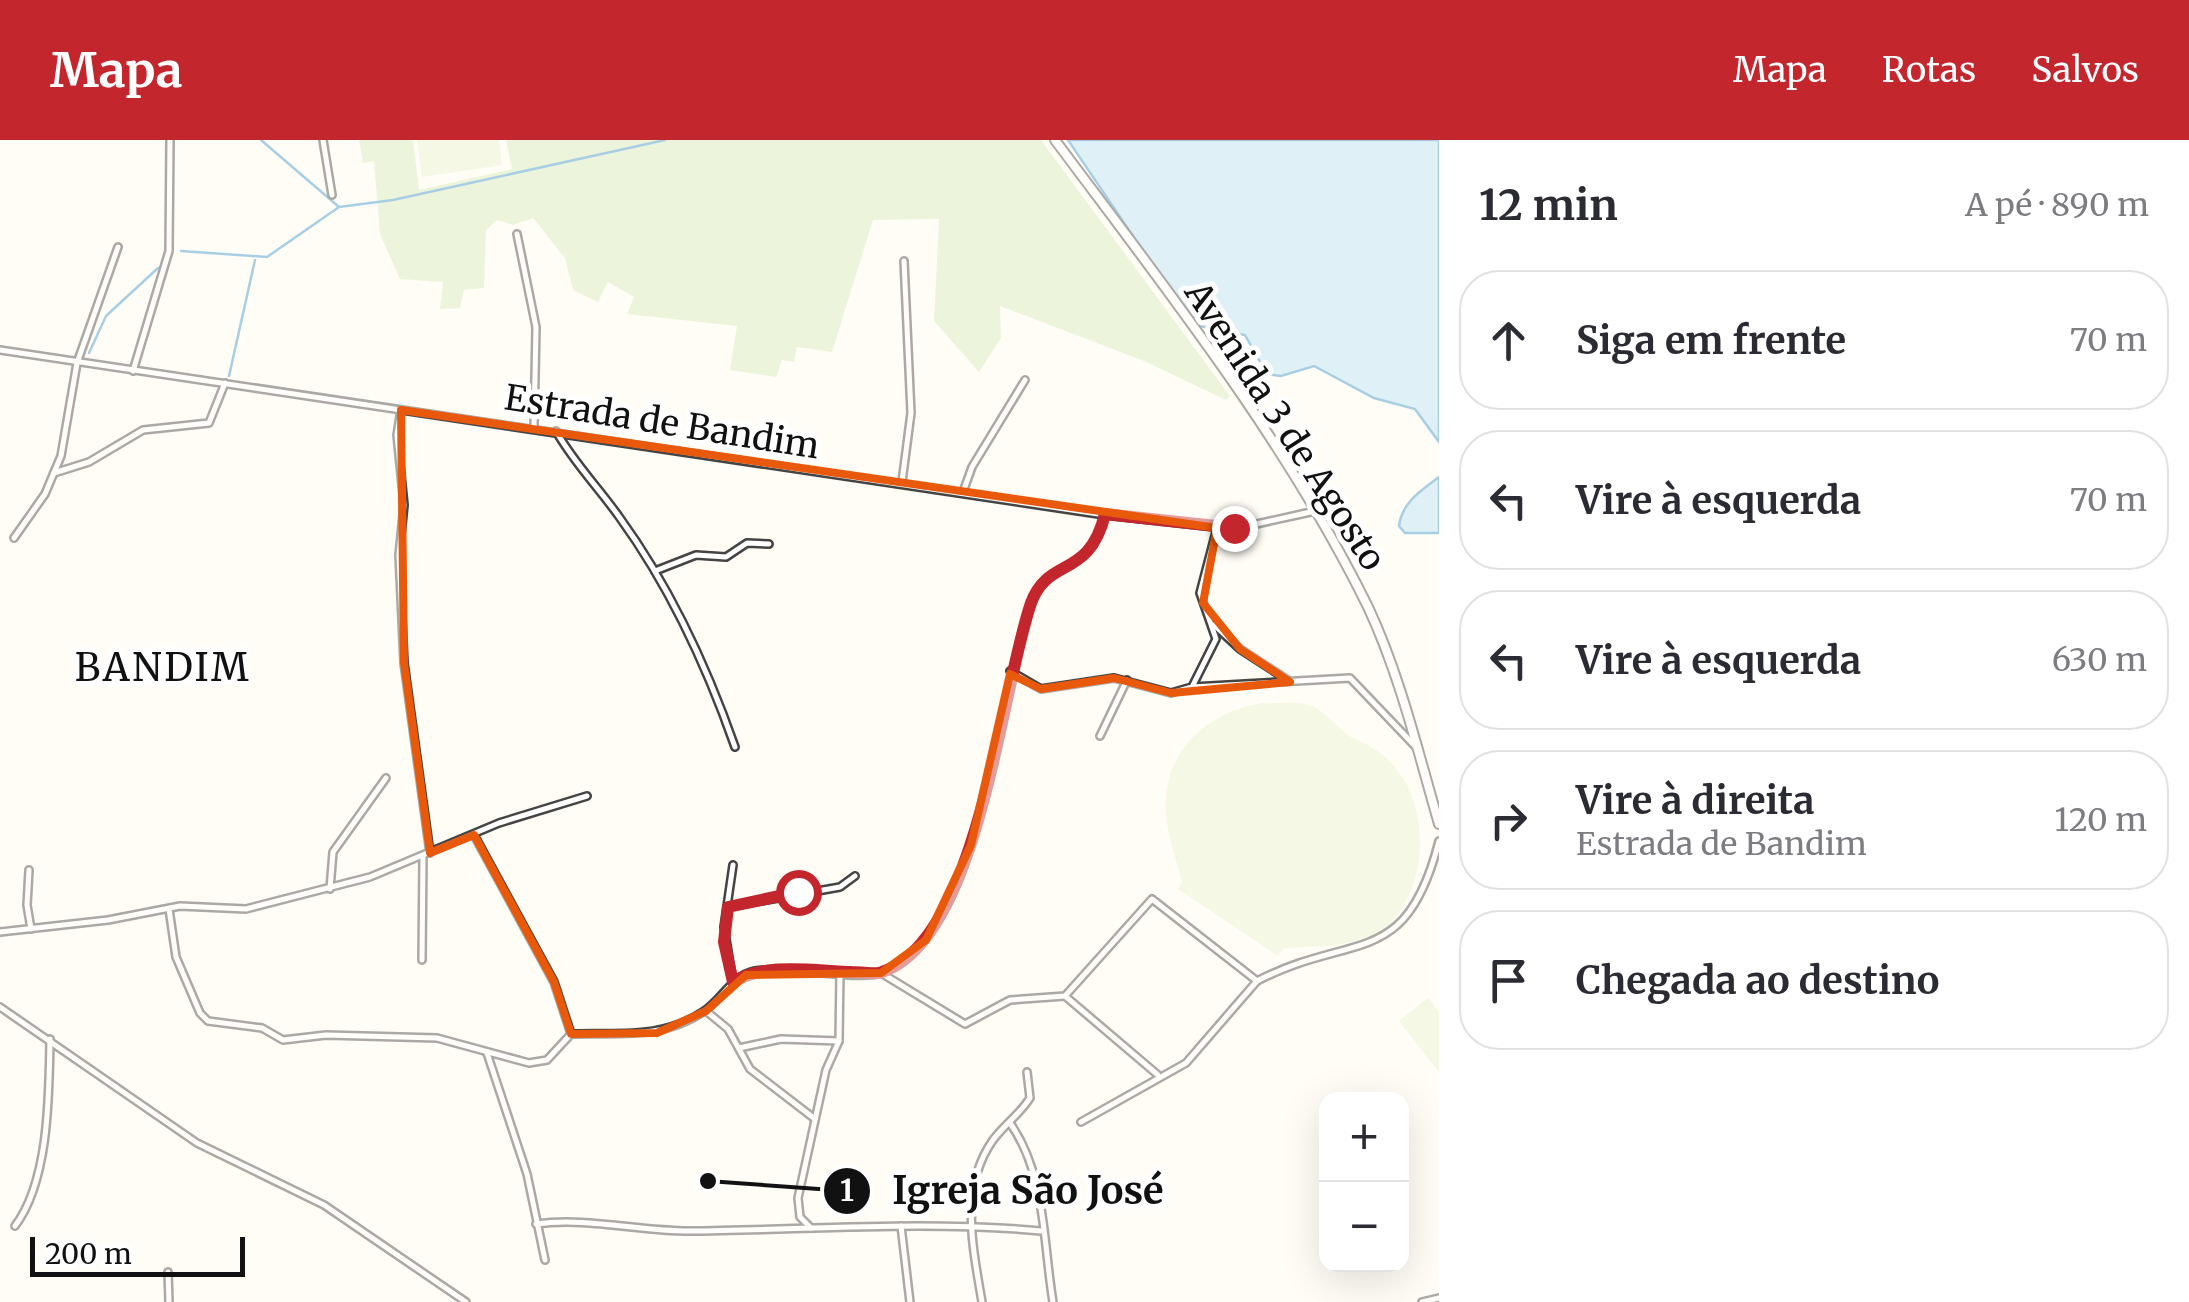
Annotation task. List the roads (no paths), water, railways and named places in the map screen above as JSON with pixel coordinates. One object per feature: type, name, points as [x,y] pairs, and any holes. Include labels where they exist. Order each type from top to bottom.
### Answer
[{"type":"street","points":[[133,371],[169,251],[170,140]]},
{"type":"street","points":[[323,140],[332,195]]},
{"type":"street","name":"Avenida 3 de Agosto","points":[[1055,140],[1247,405],[1315,512],[1376,627],[1439,824]]},
{"type":"street","points":[[517,234],[536,327],[534,426]]},
{"type":"street","points":[[14,538],[54,473],[68,427],[77,364],[118,246]]},
{"type":"street","points":[[902,484],[911,412],[904,261]]},
{"type":"street","name":"Estrada de Bandim","points":[[0,350],[1217,528],[1256,526],[1315,512]]},
{"type":"street","points":[[962,492],[972,468],[1026,380]]},
{"type":"street","points":[[54,473],[89,462],[143,430],[209,423],[225,383]]},
{"type":"street","points":[[402,410],[397,435],[404,490],[399,556],[404,663],[430,852]]},
{"type":"street","points":[[556,430],[570,456],[621,518],[655,571],[708,676],[735,747]]},
{"type":"street","points":[[881,973],[926,940],[949,906],[970,845],[1010,671],[1038,588],[1093,550],[1105,514]]},
{"type":"street","points":[[1192,688],[1216,639],[1200,593],[1217,528]]},
{"type":"street","points":[[655,571],[696,555],[726,557],[747,543],[769,544]]},
{"type":"street","points":[[1212,623],[1240,649],[1290,682]]},
{"type":"street","points":[[1010,671],[1041,688],[1104,678],[1127,680],[1171,693],[1192,688],[1350,678],[1414,745]]},
{"type":"street","points":[[1100,736],[1127,680]]},
{"type":"street","points":[[330,889],[332,852],[386,778]]},
{"type":"street","points":[[0,932],[170,909],[236,910],[330,889],[588,796]]},
{"type":"street","points":[[474,835],[554,982],[571,1034]]},
{"type":"street","points":[[1081,1122],[1197,1053],[1257,981],[1283,967],[1359,946],[1402,924],[1425,889],[1439,841]]},
{"type":"street","points":[[422,960],[423,856]]},
{"type":"street","points":[[733,865],[724,942],[733,982]]},
{"type":"street","points":[[30,870],[27,904],[31,930]]},
{"type":"street","points":[[728,907],[840,887],[855,876]]},
{"type":"street","points":[[1065,996],[1152,898],[1257,981]]},
{"type":"street","points":[[170,909],[176,958],[200,1013],[208,1021],[262,1028],[277,1039],[413,1036],[538,1063],[571,1034],[658,1033],[706,1010],[733,982],[756,971],[881,973],[965,1024],[1010,1000],[1065,996],[1159,1075]]},
{"type":"street","points":[[814,1230],[798,1210],[826,1070],[839,1042],[840,972]]},
{"type":"street","points":[[0,1007],[197,1143],[324,1205],[466,1302]]},
{"type":"street","points":[[706,1010],[728,1028],[750,1069],[815,1119]]},
{"type":"street","points":[[14,1226],[27,1210],[38,1180],[50,1039]]},
{"type":"street","points":[[739,1048],[781,1039],[839,1042]]},
{"type":"street","points":[[487,1053],[523,1160],[545,1260]]},
{"type":"street","points":[[982,1302],[969,1224],[980,1166],[1030,1098],[1026,1072]]},
{"type":"street","points":[[1009,1122],[1032,1159],[1053,1302]]},
{"type":"street","points":[[536,1224],[579,1221],[651,1230],[814,1230],[969,1224],[1041,1232]]},
{"type":"street","points":[[902,1226],[910,1302]]},
{"type":"street","points":[[168,1272],[170,1302]]},
{"type":"street","points":[[1422,1302],[1439,1298]]},
{"type":"water","points":[[1068,140],[1439,140],[1439,442],[1415,409],[1374,398],[1314,366],[1281,376],[1267,374],[1245,335],[1200,326],[1156,270]]},
{"type":"water","points":[[1439,477],[1439,533],[1405,533],[1399,526],[1404,510]]},
{"type":"waterway","points":[[261,140],[339,207]]},
{"type":"waterway","points":[[181,251],[267,257],[339,207],[393,200],[665,140]]},
{"type":"waterway","points":[[229,376],[255,260]]},
{"type":"waterway","points":[[89,353],[106,316],[158,268]]},
{"type":"place","name":"Igreja São José","points":[[708,1181]]},
{"type":"district","name":"BANDIM","points":[[163,668]]}]
